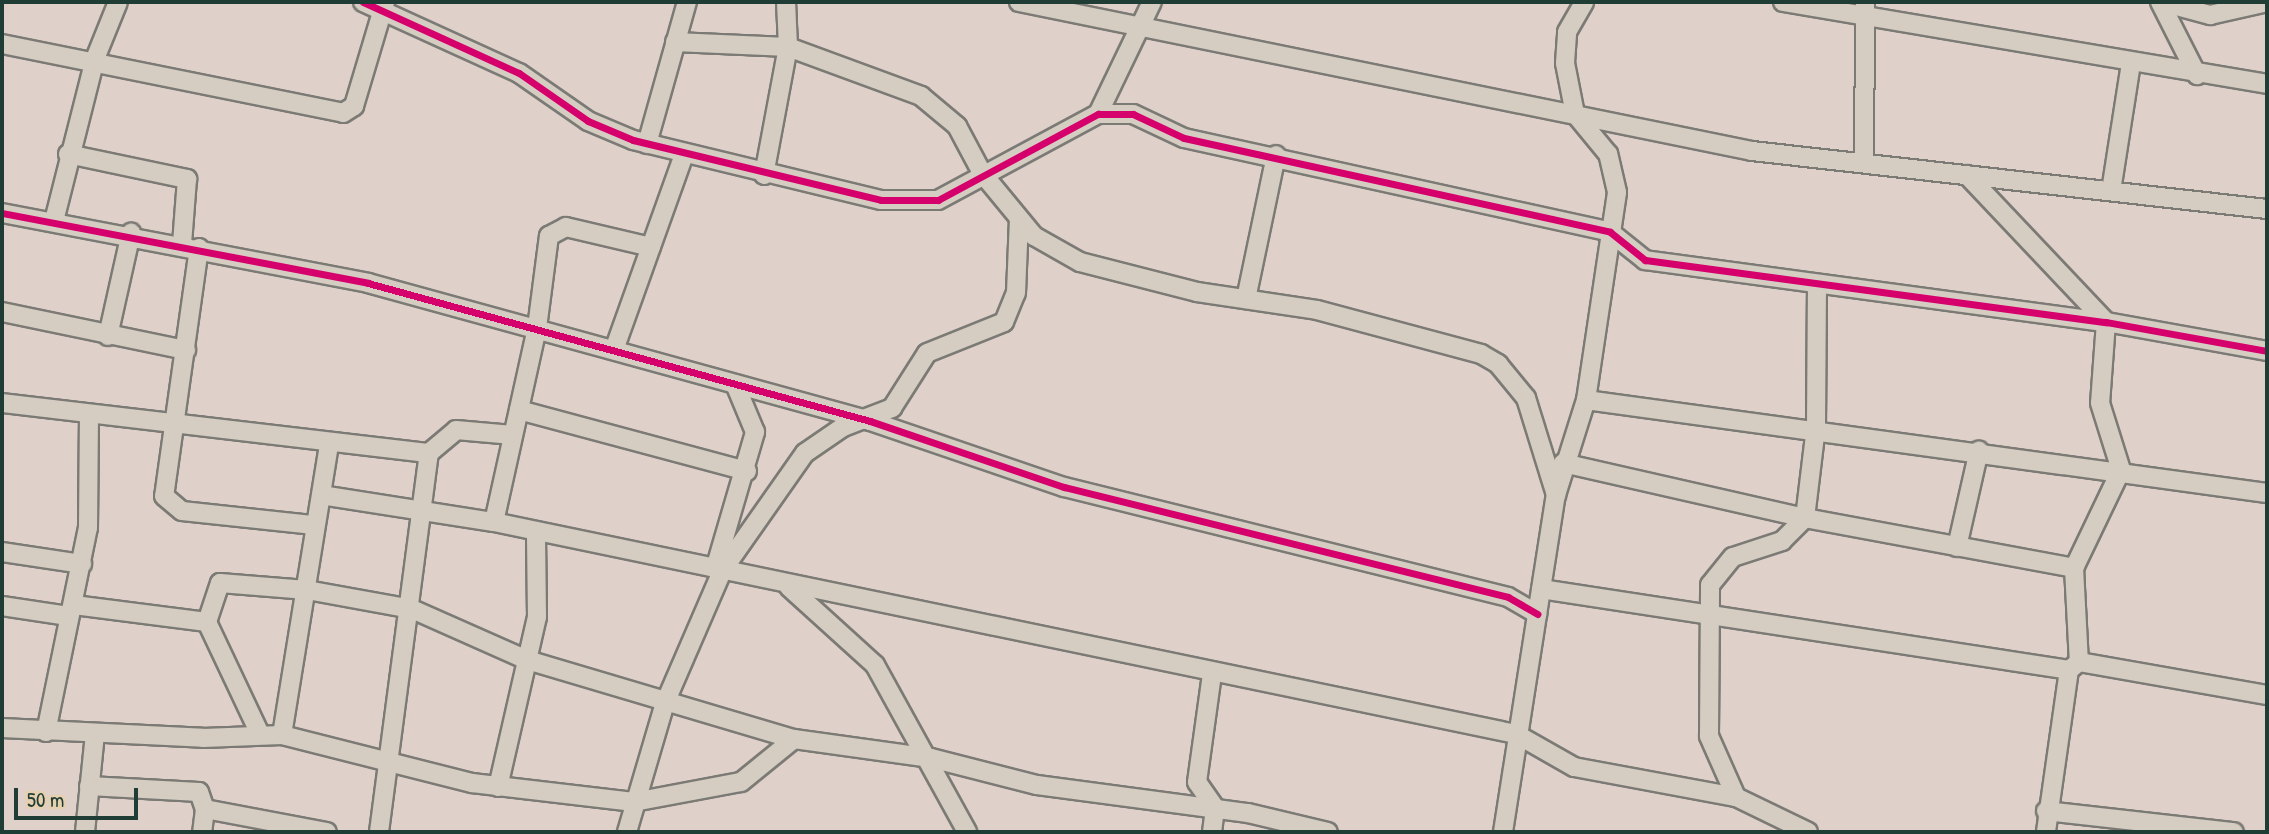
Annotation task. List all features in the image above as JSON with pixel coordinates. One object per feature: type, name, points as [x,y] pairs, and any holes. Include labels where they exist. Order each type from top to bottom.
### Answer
[{"type":"street","points":[[54,221],[68,154],[95,59],[118,2]]},
{"type":"street","points":[[363,2],[383,5],[519,73],[588,121],[648,144],[764,175],[881,200],[927,201],[1098,114],[1148,117],[1184,138],[1276,155],[1610,232],[1645,260],[1818,286],[2106,322],[2267,351]]},
{"type":"street","points":[[648,144],[687,2]]},
{"type":"street","points":[[764,175],[788,47],[786,2]]},
{"type":"street","points":[[1019,2],[1133,29],[1752,151],[2267,209]]},
{"type":"street","points":[[1503,832],[1516,734],[1556,495],[1563,463],[1587,400],[1616,173],[1575,114],[1565,63],[1567,32],[1584,2]]},
{"type":"street","points":[[1783,2],[1864,8],[2132,63],[2267,84]]},
{"type":"street","points":[[2161,2],[2210,15],[2267,2]]},
{"type":"street","points":[[2161,2],[2197,75]]},
{"type":"street","points":[[1098,114],[1133,29],[1153,4]]},
{"type":"street","points":[[2,44],[95,59],[343,113],[354,106],[383,5]]},
{"type":"street","points":[[1864,8],[1864,163]]},
{"type":"street","points":[[675,42],[788,47],[862,79],[922,96],[957,126],[982,173],[1034,236],[1080,262],[1247,299],[1317,310],[1498,364],[1526,398],[1556,495]]},
{"type":"street","points":[[2111,191],[2132,63]]},
{"type":"street","points":[[68,154],[187,178],[190,246],[186,350],[164,496],[170,507],[314,525]]},
{"type":"street","points":[[614,350],[684,155]]},
{"type":"street","points":[[1247,299],[1276,155]]},
{"type":"street","points":[[1967,174],[2106,322],[2100,403],[2121,470],[2074,568],[2074,666],[2046,811],[2046,832]]},
{"type":"street","points":[[2,213],[131,233],[368,283],[870,421],[1064,487],[1508,597],[1538,614]]},
{"type":"street","points":[[719,570],[805,453],[843,427],[870,421],[892,408],[926,354],[1004,322],[1016,293],[1018,219]]},
{"type":"street","points":[[494,522],[537,328],[554,228],[651,247]]},
{"type":"street","points":[[108,336],[131,233]]},
{"type":"street","points":[[1735,797],[1710,736],[1710,585],[1721,566],[1782,541],[1805,518],[1816,427],[1818,286]]},
{"type":"street","points":[[2,312],[186,350]]},
{"type":"street","points":[[630,832],[634,802],[665,702],[719,570],[747,471],[753,416],[736,384]]},
{"type":"street","points":[[1587,400],[1816,427],[2267,493]]},
{"type":"street","points":[[2,403],[330,446],[429,453]]},
{"type":"street","points":[[519,410],[747,471]]},
{"type":"street","points":[[46,732],[82,564],[89,416]]},
{"type":"street","points":[[379,832],[391,764],[425,512],[429,453],[456,429],[513,435]]},
{"type":"street","points":[[282,735],[307,590],[314,525],[330,446]]},
{"type":"street","points":[[1957,547],[1979,450]]},
{"type":"street","points":[[1563,463],[1805,518],[2074,568]]},
{"type":"street","points":[[321,495],[494,522],[1212,674],[1516,734],[1574,766],[1735,797],[1808,832]]},
{"type":"street","points":[[498,787],[537,617],[536,531]]},
{"type":"street","points":[[2,552],[82,564]]},
{"type":"street","points":[[260,734],[207,622],[211,595],[220,583],[307,590],[412,609],[527,660],[665,702],[713,711],[794,739],[931,758],[1037,785],[1215,808],[1328,832]]},
{"type":"street","points":[[786,585],[875,665],[931,758],[967,832]]},
{"type":"street","points":[[1541,589],[1712,617],[2267,695]]},
{"type":"street","points":[[2,606],[207,622]]},
{"type":"street","points":[[1212,674],[1197,782],[1215,808],[1212,832]]},
{"type":"street","points":[[2,727],[94,734],[282,735],[391,764],[498,787],[634,802],[741,782],[794,739]]},
{"type":"street","points":[[85,832],[94,734]]},
{"type":"street","points":[[89,786],[190,791],[203,797],[205,809],[202,832]]},
{"type":"street","points":[[205,809],[327,832]]},
{"type":"street","points":[[2046,811],[2234,832]]},
{"type":"cycle path","points":[[363,2],[519,73],[588,121],[633,140],[881,200],[938,200],[1098,114],[1133,114],[1184,138],[1610,232],[1645,260],[2106,322],[2267,351]]},
{"type":"cycle path","points":[[2,213],[368,283],[870,421],[1064,487],[1508,597],[1538,614]]}]
